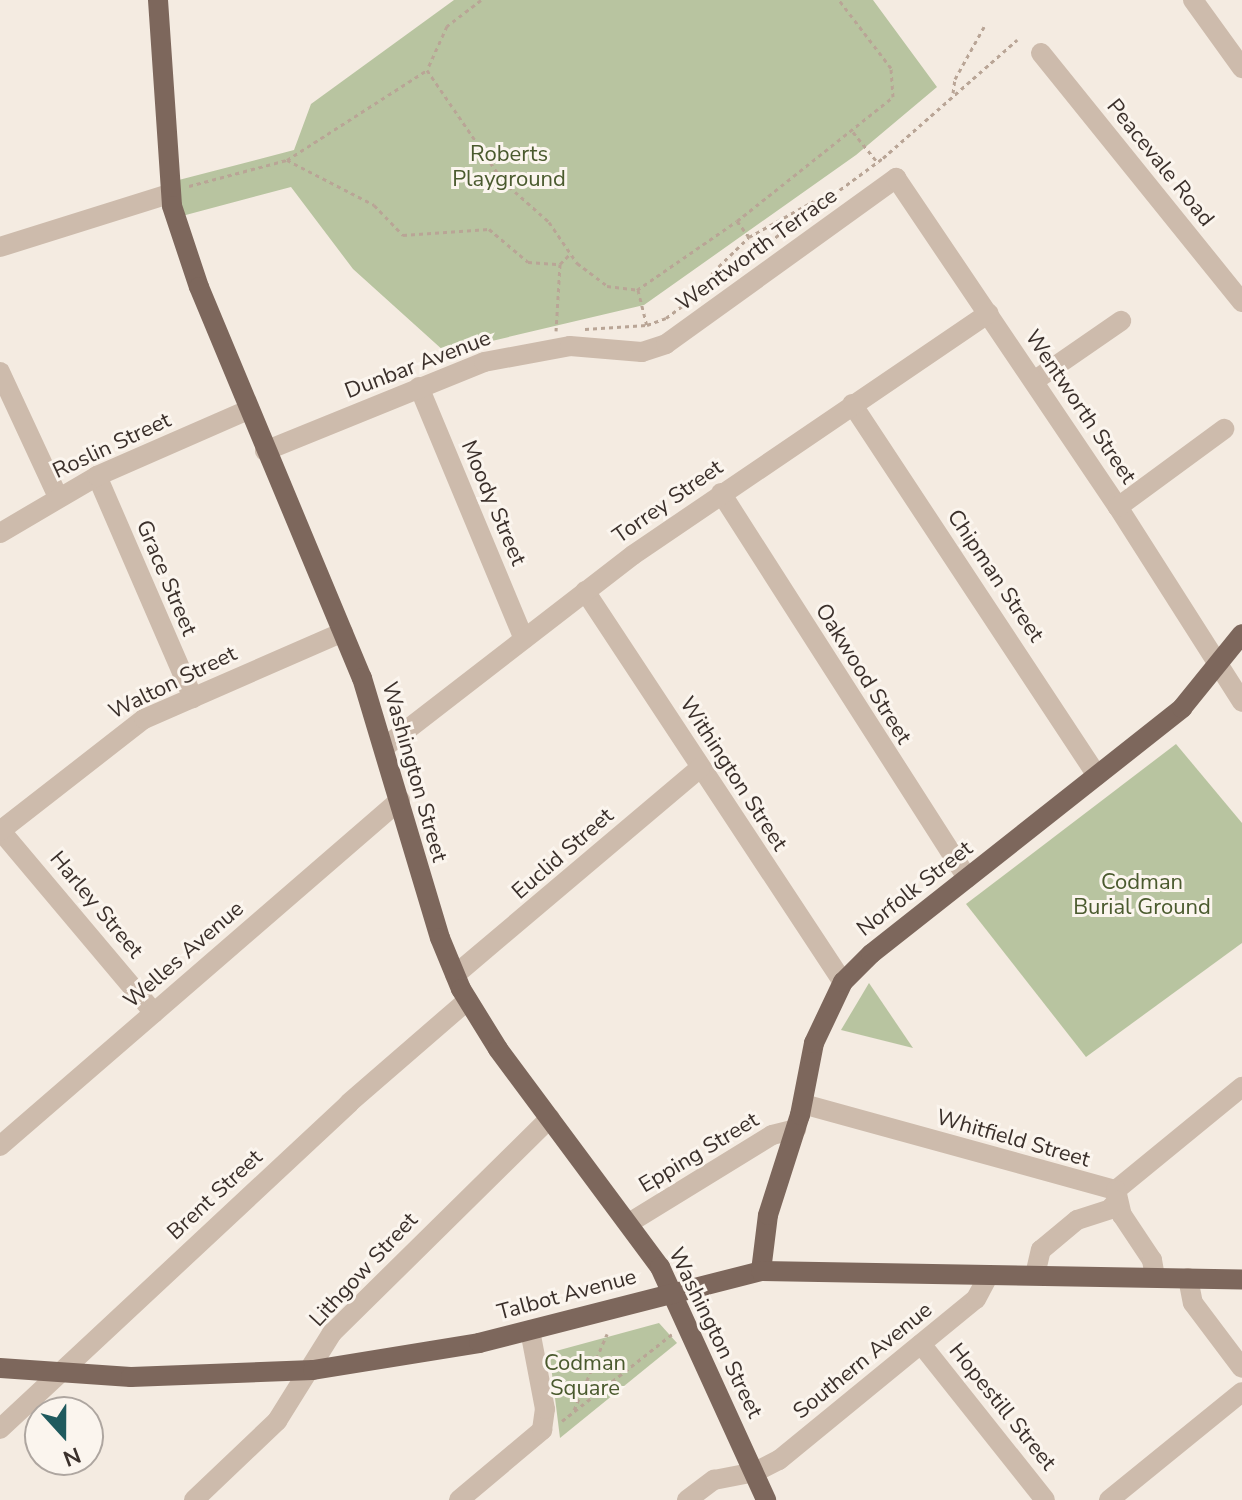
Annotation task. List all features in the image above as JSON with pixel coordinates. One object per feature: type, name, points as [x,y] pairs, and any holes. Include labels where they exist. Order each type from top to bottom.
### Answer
[{"type":"main road","name":"Washington Street","points":[[158,0],[169,194],[199,287],[343,632],[386,746],[425,894],[455,975],[468,1000],[550,1118],[629,1223],[673,1293],[766,1500]]},
{"type":"main road","name":"Norfolk Street","points":[[761,1271],[768,1215],[803,1104],[814,1043],[843,982],[967,878],[1182,708],[1242,634]]},
{"type":"main road","name":"Talbot Avenue","points":[[0,1368],[182,1376],[313,1370],[433,1352],[761,1271],[1242,1279]]},
{"type":"street","points":[[1193,0],[1242,68]]},
{"type":"street","name":"Peacevale Road","points":[[1041,53],[1242,302]]},
{"type":"street","name":"Wentworth Street","points":[[896,178],[1118,507],[1242,702]]},
{"type":"street","name":"Wentworth Terrace","points":[[642,352],[694,327],[896,178]]},
{"type":"street","points":[[0,247],[169,194]]},
{"type":"street","name":"Torrey Street","points":[[386,746],[585,591],[721,493],[989,313]]},
{"type":"street","points":[[1034,381],[1121,321]]},
{"type":"street","name":"Dunbar Avenue","points":[[265,451],[484,362],[563,347],[642,352]]},
{"type":"street","points":[[1,376],[58,497]]},
{"type":"street","name":"Moody Street","points":[[419,387],[524,639]]},
{"type":"street","name":"Chipman Street","points":[[852,404],[1097,776]]},
{"type":"street","name":"Roslin Street","points":[[0,533],[97,476],[248,410]]},
{"type":"street","points":[[1118,507],[1224,429]]},
{"type":"street","name":"Grace Street","points":[[97,476],[193,698]]},
{"type":"street","name":"Oakwood Street","points":[[721,493],[967,878]]},
{"type":"street","name":"Withington Street","points":[[585,591],[843,982]]},
{"type":"street","name":"Walton Street","points":[[0,830],[107,742],[144,719],[343,632]]},
{"type":"street","name":"Euclid Street","points":[[455,975],[700,768]]},
{"type":"street","name":"Welles Avenue","points":[[0,1146],[400,800]]},
{"type":"street","name":"Harley Street","points":[[0,830],[154,1013]]},
{"type":"street","name":"Brent Street","points":[[0,1429],[349,1103],[468,1000]]},
{"type":"street","points":[[1035,1275],[1041,1250],[1077,1220],[1110,1209],[1116,1195],[1242,1087]]},
{"type":"street","name":"Whitfield Street","points":[[803,1104],[1116,1195]]},
{"type":"street","name":"Lithgow Street","points":[[194,1500],[277,1421],[313,1370],[332,1333],[372,1290],[550,1118]]},
{"type":"street","name":"Epping Street","points":[[629,1223],[772,1135],[796,1129]]},
{"type":"street","points":[[1077,1220],[1095,1187]]},
{"type":"street","points":[[1116,1195],[1152,1260],[1155,1277]]},
{"type":"street","name":"Southern Avenue","points":[[687,1500],[726,1475],[755,1472],[779,1460],[976,1299],[989,1275]]},
{"type":"street","points":[[1188,1278],[1193,1303],[1242,1368]]},
{"type":"street","points":[[459,1500],[542,1430],[545,1409],[530,1330]]},
{"type":"street","name":"Hopestill Street","points":[[921,1344],[1045,1500]]},
{"type":"street","points":[[1109,1500],[1242,1392]]},
{"type":"path","points":[[189,201],[189,187],[287,160],[427,70],[447,26],[481,0]]},
{"type":"path","points":[[427,70],[503,181],[549,222],[571,253],[607,286],[637,290],[737,221],[853,132],[893,97],[891,68],[839,0]]},
{"type":"path","points":[[953,93],[955,79],[984,27]]},
{"type":"path","points":[[563,347],[582,329],[647,325],[707,289],[878,163],[953,93],[1017,40]]},
{"type":"path","points":[[853,132],[878,163]]},
{"type":"path","points":[[287,160],[374,205],[403,235],[489,229],[528,262],[560,264]]},
{"type":"path","points":[[707,289],[713,272],[749,237],[814,201],[820,207]]},
{"type":"path","points":[[737,221],[749,237]]},
{"type":"path","points":[[563,347],[560,264],[571,253]]},
{"type":"path","points":[[637,290],[647,325]]},
{"type":"path","points":[[558,1422],[675,1332]]},
{"type":"path","points":[[572,1414],[607,1334]]},
{"type":"green space","name":"Roberts Playground","points":[[454,0],[873,0],[937,87],[856,155],[644,305],[445,352],[353,269],[291,187],[182,216],[171,182],[294,150],[311,104]]},
{"type":"green space","name":"Codman Burial Ground","points":[[1176,744],[1242,823],[1242,943],[1086,1057],[966,904]]},
{"type":"green space","points":[[869,983],[913,1048],[841,1030]]},
{"type":"green space","name":"Codman Square","points":[[659,1323],[677,1343],[560,1438],[550,1358],[556,1351]]}]
